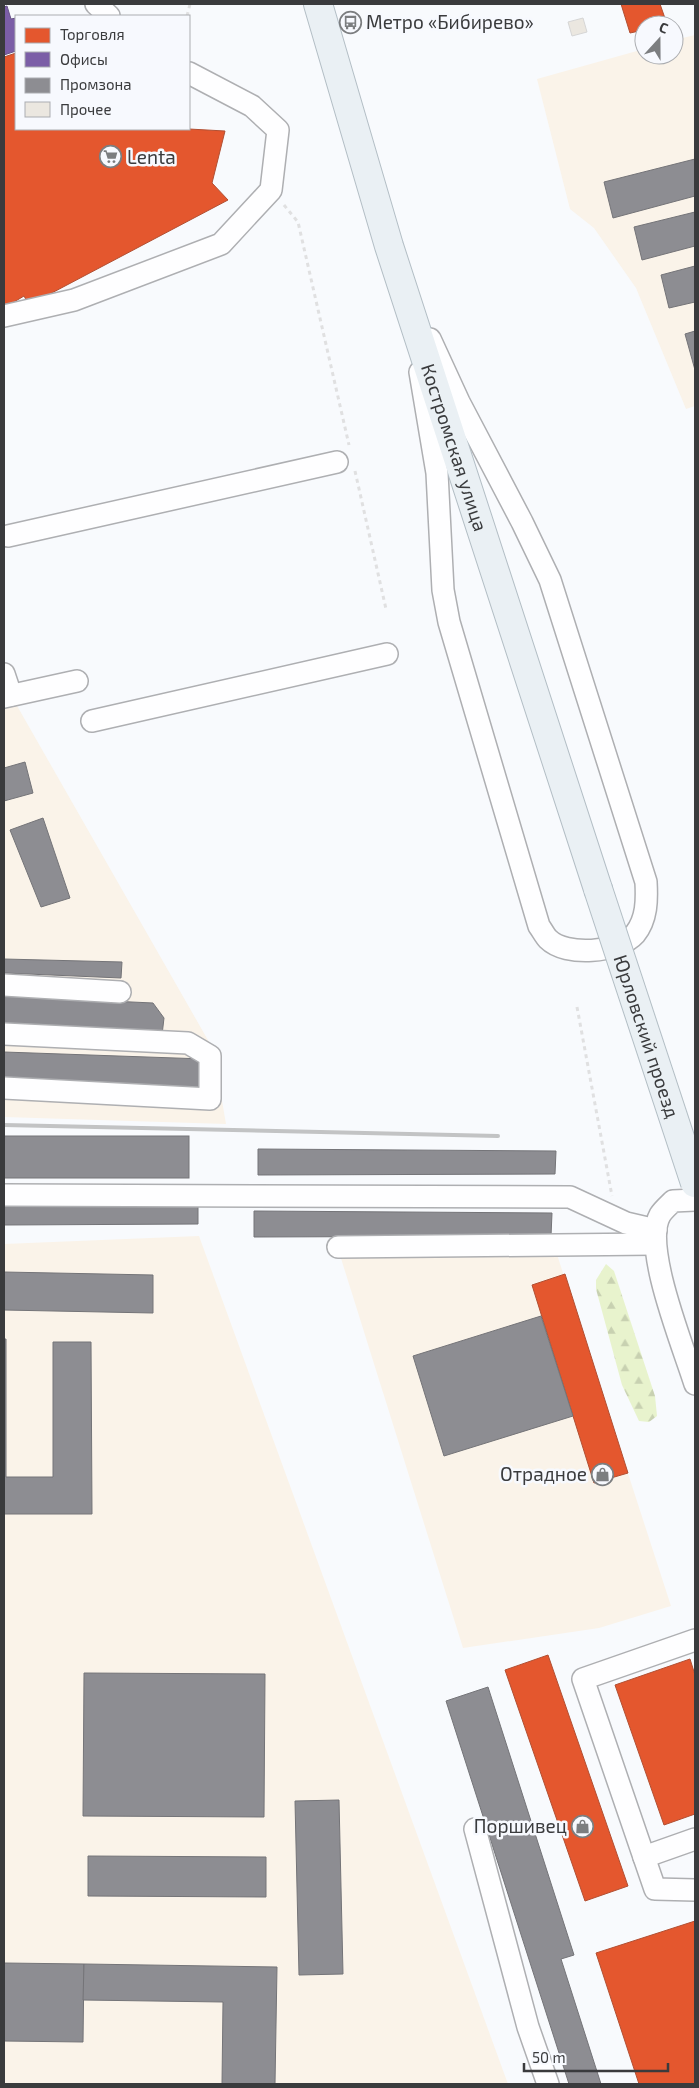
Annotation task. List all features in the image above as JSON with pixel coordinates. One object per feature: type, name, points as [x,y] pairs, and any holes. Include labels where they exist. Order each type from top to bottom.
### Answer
[{"type":"main road","name":"Костромская улица","points":[[318,4],[389,246],[598,889]]},
{"type":"main road","name":"Юрловский проезд","points":[[598,889],[692,1194]]},
{"type":"street","points":[[96,4],[108,15]]},
{"type":"street","points":[[4,316],[74,300],[221,244],[271,190],[278,130],[252,106],[190,74]]},
{"type":"street","points":[[389,246],[458,402],[522,522],[550,580],[633,838],[646,882],[647,901],[644,918],[635,934],[622,944],[608,949],[588,951],[565,947],[548,940],[539,926],[449,622],[443,590],[437,473],[410,310]]},
{"type":"street","points":[[8,536],[347,460]]},
{"type":"street","points":[[92,722],[387,654]]},
{"type":"street","points":[[4,674],[7,696],[77,681]]},
{"type":"street","points":[[4,985],[120,992]]},
{"type":"street","points":[[4,1034],[188,1043],[210,1056],[210,1099],[4,1088]]},
{"type":"street","points":[[692,1194],[674,1201],[660,1215],[656,1237],[660,1275],[695,1384]]},
{"type":"street","points":[[4,1195],[570,1197],[656,1237]]},
{"type":"street","points":[[338,1247],[656,1237]]},
{"type":"street","points":[[695,1640],[583,1679],[655,1890],[695,1890]]},
{"type":"street","points":[[476,1829],[528,2027],[548,2084]]},
{"type":"street","points":[[644,1857],[695,1839]]},
{"type":"path","points":[[271,190],[298,222],[347,460],[386,609]]},
{"type":"path","points":[[577,1007],[613,1197]]},
{"type":"shaded area","points":[[695,35],[695,406],[686,409],[636,288],[594,228],[570,209],[537,79],[634,52],[634,65],[684,65],[684,38]]},
{"type":"shaded area","points":[[4,677],[16,704],[213,1049],[226,1124],[4,1117]]},
{"type":"shaded area","points":[[199,1236],[508,2084],[4,2084],[4,1244]]},
{"type":"shaded area","points":[[334,1236],[551,1236],[671,1606],[599,1628],[463,1648]]},
{"type":"green space","points":[[606,1264],[614,1271],[655,1396],[657,1416],[649,1422],[639,1421],[622,1385],[596,1289],[596,1280]]},
{"type":"building: Торговля","points":[[621,4],[660,4],[664,15],[634,15],[634,32],[630,33]]},
{"type":"building: Торговля","name":"Lenta","points":[[15,53],[15,130],[190,129],[225,131],[212,183],[228,200],[29,305],[24,296],[4,308],[4,57]]},
{"type":"building: Торговля","points":[[565,1274],[628,1473],[594,1483],[532,1285]]},
{"type":"building: Торговля","points":[[548,1655],[628,1886],[585,1901],[505,1670]]},
{"type":"building: Торговля","points":[[690,1659],[695,1675],[695,1814],[664,1825],[615,1685]]},
{"type":"building: Торговля","points":[[695,1921],[695,2084],[639,2084],[596,1953]]},
{"type":"building: Офисы","points":[[7,6],[11,19],[15,18],[15,51],[4,55],[4,7]]},
{"type":"building: Промзона","points":[[695,159],[695,196],[613,218],[604,182]]},
{"type":"building: Промзона","points":[[695,212],[695,246],[642,260],[634,227]]},
{"type":"building: Промзона","points":[[695,266],[695,302],[669,308],[661,275]]},
{"type":"building: Промзона","points":[[695,331],[695,370],[685,334]]},
{"type":"building: Промзона","points":[[25,762],[33,793],[4,801],[4,768]]},
{"type":"building: Промзона","points":[[43,818],[70,898],[41,907],[10,830]]},
{"type":"building: Промзона","points":[[4,959],[122,962],[121,978],[4,973]]},
{"type":"building: Промзона","points":[[4,996],[153,1003],[164,1018],[162,1035],[4,1028]]},
{"type":"building: Промзона","points":[[4,1052],[204,1059],[199,1092],[4,1084]]},
{"type":"building: Промзона","points":[[4,1136],[189,1136],[189,1178],[4,1178]]},
{"type":"building: Промзона","points":[[258,1149],[556,1151],[555,1174],[258,1175]]},
{"type":"building: Промзона","points":[[198,1200],[198,1224],[4,1225],[4,1201]]},
{"type":"building: Промзона","points":[[254,1211],[552,1213],[551,1236],[254,1237]]},
{"type":"building: Промзона","points":[[4,1272],[153,1275],[153,1313],[4,1310]]},
{"type":"building: Промзона","points":[[541,1316],[573,1416],[444,1456],[413,1356]]},
{"type":"building: Промзона","points":[[4,1339],[6,1339],[6,1477],[53,1477],[53,1342],[91,1342],[92,1514],[4,1514]]},
{"type":"building: Промзона","points":[[84,1673],[265,1674],[264,1817],[83,1816]]},
{"type":"building: Промзона","points":[[488,1687],[574,1955],[561,1959],[601,2084],[569,2084],[446,1701]]},
{"type":"building: Промзона","points":[[339,1800],[343,1974],[299,1975],[295,1801]]},
{"type":"building: Промзона","points":[[88,1856],[266,1857],[266,1897],[88,1896]]},
{"type":"building: Промзона","points":[[4,1963],[84,1964],[83,2042],[4,2041]]},
{"type":"building: Промзона","points":[[84,1964],[277,1967],[275,2084],[222,2084],[223,2002],[83,2000]]},
{"type":"building: Прочее","points":[[583,18],[587,32],[572,36],[568,22]]},
{"type":"railway","points":[[4,1125],[498,1136]]},
{"type":"place","name":"Метро «Бибирево»","points":[[350,22]]},
{"type":"place","name":"Lenta","points":[[111,157]]},
{"type":"place","name":"Отрадное","points":[[603,1474]]},
{"type":"place","name":"Поршивец","points":[[583,1826]]}]
